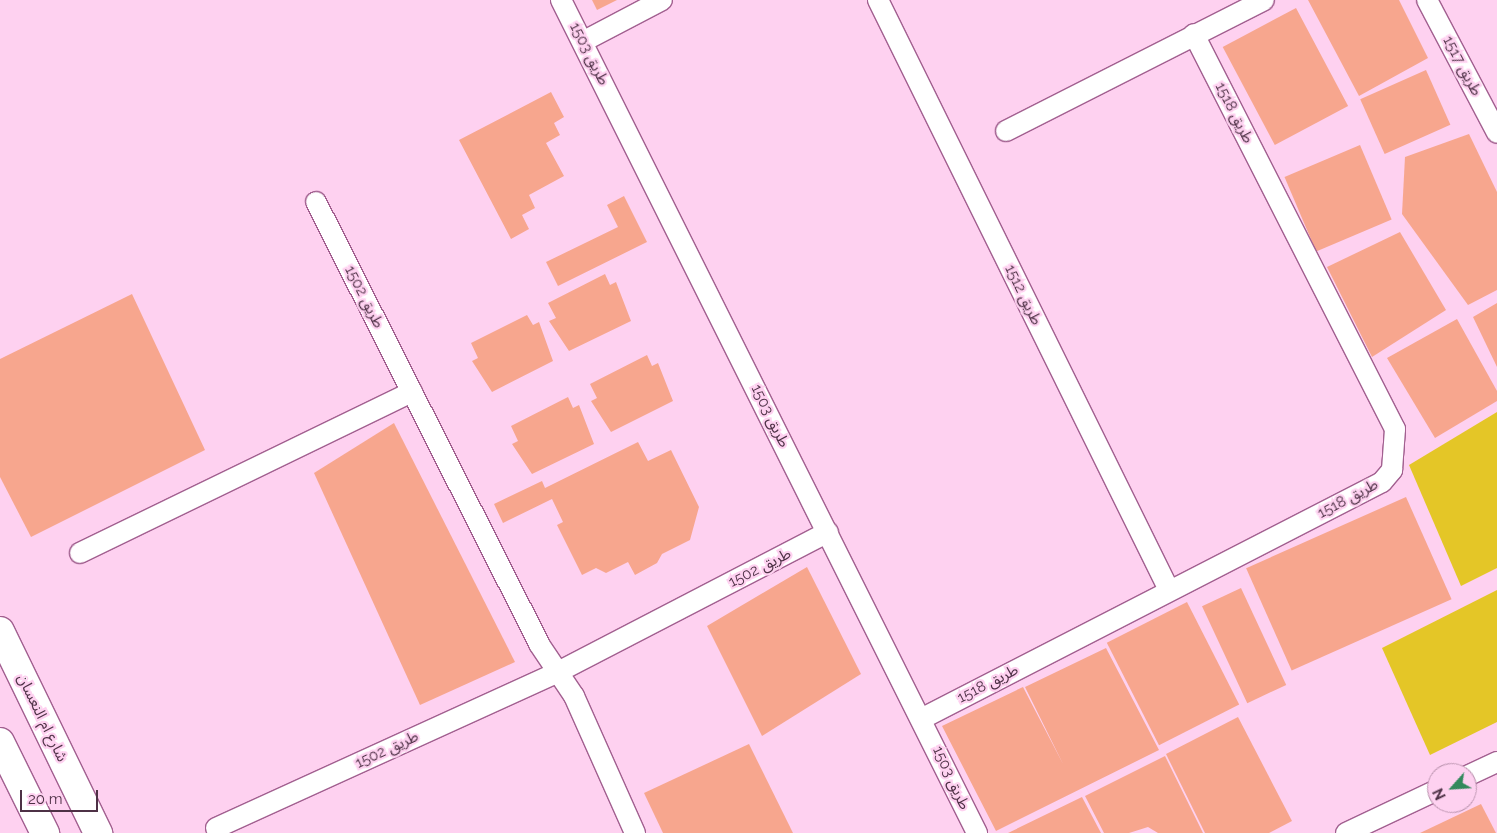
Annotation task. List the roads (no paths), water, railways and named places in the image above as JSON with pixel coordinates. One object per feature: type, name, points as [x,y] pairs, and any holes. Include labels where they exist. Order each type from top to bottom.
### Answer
[{"type":"main road","name":"شارع ام النعسان","points":[[0,631],[98,833]]},
{"type":"main road","points":[[0,674],[35,738],[74,784]]},
{"type":"main road","points":[[0,742],[45,833]]},
{"type":"street","name":"طريق 1503","points":[[561,0],[584,41],[828,532],[923,718],[977,833]]},
{"type":"street","points":[[584,41],[662,0]]},
{"type":"street","name":"طريق 1512","points":[[878,0],[1169,590]]},
{"type":"street","points":[[1006,131],[1264,0]]},
{"type":"street","name":"طريق 1517","points":[[1427,0],[1497,133]]},
{"type":"street","name":"طريق 1518","points":[[923,718],[1382,482],[1392,470],[1396,440],[1395,429],[1194,34]]},
{"type":"street","name":"طريق 1502","points":[[316,202],[539,644],[581,710],[635,833]]},
{"type":"street","points":[[80,553],[412,392]]},
{"type":"street","name":"طريق 1502","points":[[216,828],[558,672],[828,532]]},
{"type":"street","points":[[1477,771],[1497,762]]},
{"type":"street","points":[[1346,833],[1427,795]]}]
